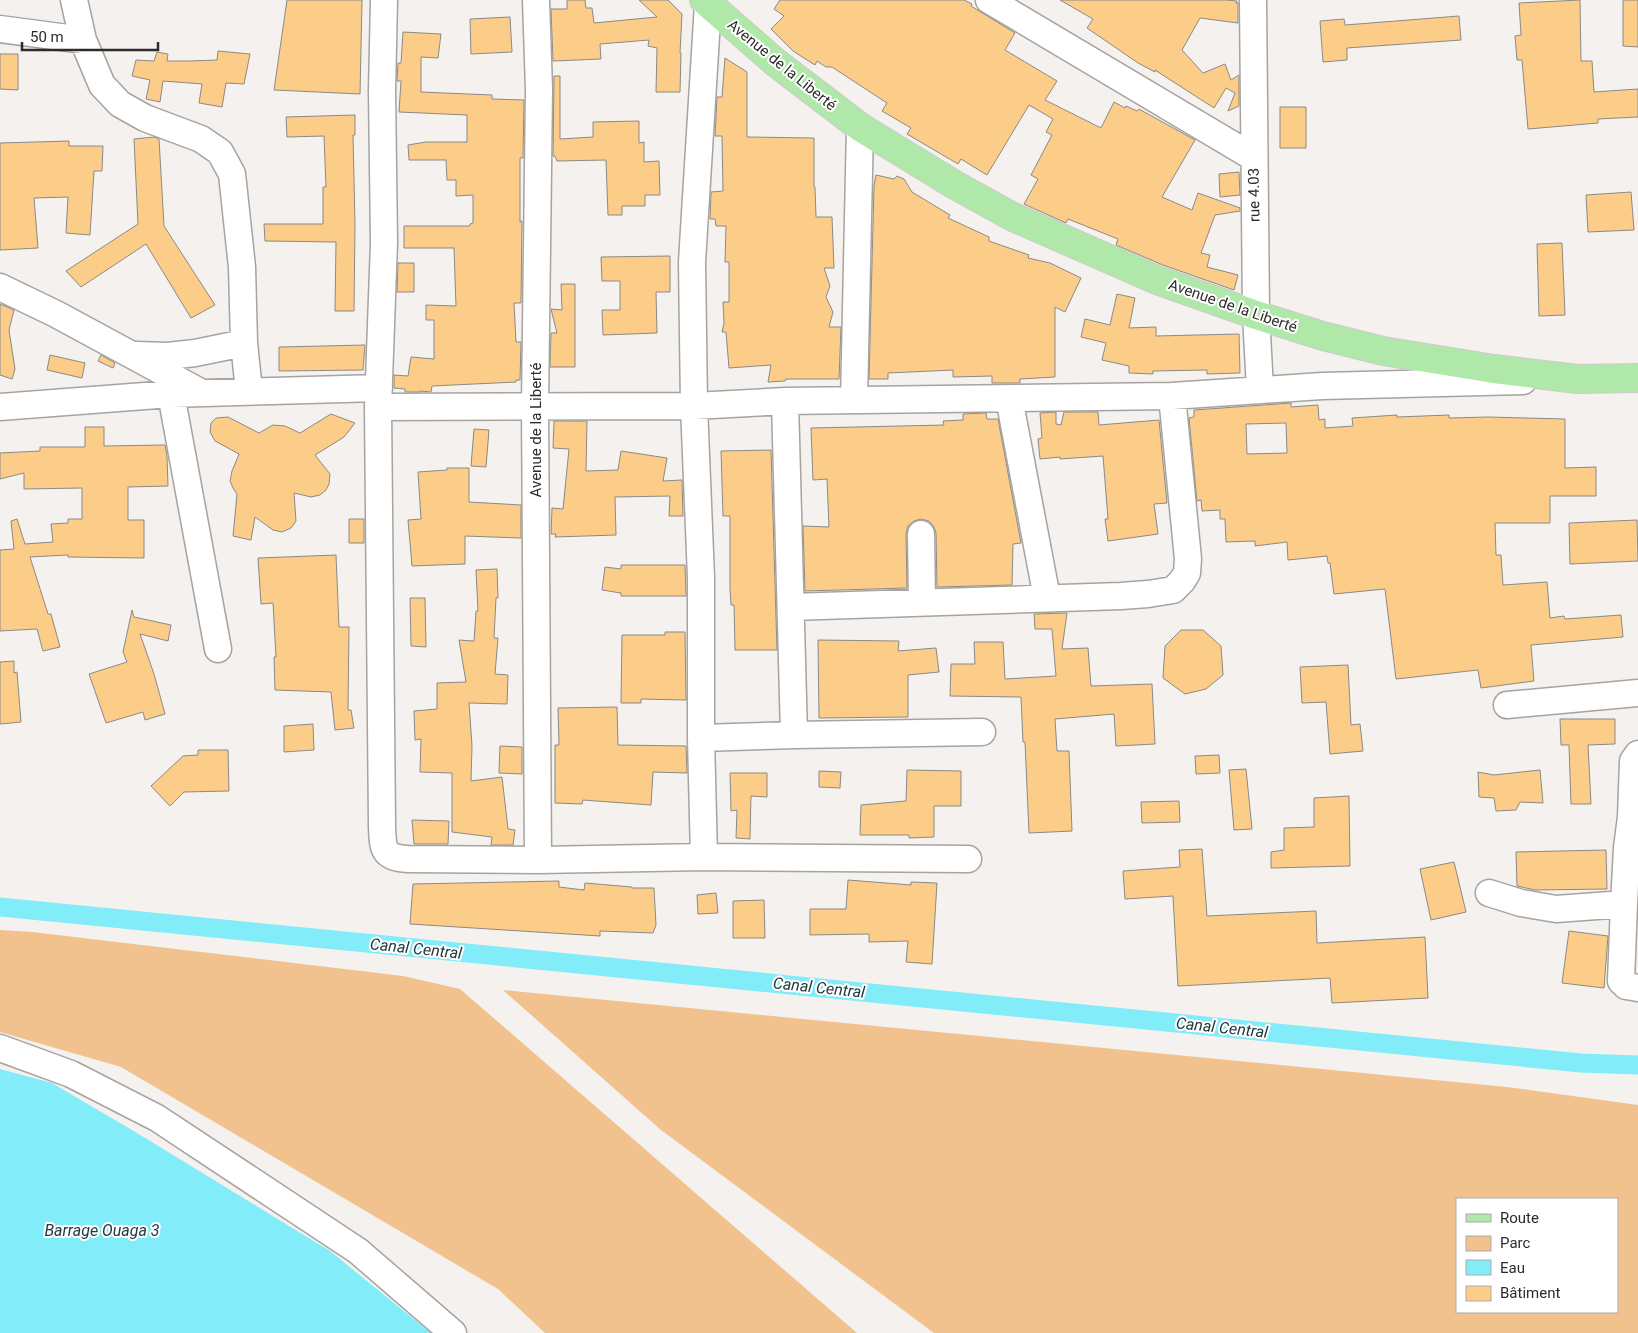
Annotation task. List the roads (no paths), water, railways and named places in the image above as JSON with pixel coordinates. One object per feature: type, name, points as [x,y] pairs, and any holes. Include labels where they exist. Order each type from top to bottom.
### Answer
[{"type":"main road","name":"Avenue de la Liberté","points":[[706,2],[775,62],[860,127],[955,185],[1011,216],[1157,280],[1256,315],[1323,336],[1383,351],[1578,380],[1638,378]]},
{"type":"street","points":[[74,0],[82,40],[102,85],[120,104],[145,118],[201,139],[220,152],[232,174],[242,266],[244,343],[249,391]]},
{"type":"street","points":[[384,0],[382,91],[384,242],[379,398],[382,826],[383,845],[388,854],[395,858],[538,860],[704,857],[968,859]]},
{"type":"street","name":"Avenue de la Liberté","points":[[536,0],[539,89],[535,406],[538,860]]},
{"type":"street","points":[[989,0],[1253,157]]},
{"type":"street","name":"rue 4.03","points":[[1252,0],[1256,315],[1260,389]]},
{"type":"street","points":[[704,857],[701,738],[701,578],[694,406],[692,262],[706,2]]},
{"type":"street","points":[[0,29],[82,40]]},
{"type":"street","points":[[854,400],[860,127]]},
{"type":"street","points":[[0,287],[56,314],[205,394]]},
{"type":"street","points":[[133,355],[168,356],[195,353],[244,343]]},
{"type":"street","points":[[0,407],[171,394],[249,391],[535,406],[694,406],[854,400],[1172,396],[1322,386],[1578,380]]},
{"type":"street","points":[[171,394],[218,649]]},
{"type":"street","points":[[790,607],[1148,594],[1173,590],[1187,573],[1188,559],[1172,396]]},
{"type":"street","points":[[1009,398],[1047,598]]},
{"type":"street","points":[[785,402],[794,736]]},
{"type":"street","points":[[921,534],[922,602]]},
{"type":"street","points":[[1506,705],[1638,693]]},
{"type":"street","points":[[701,738],[982,732]]},
{"type":"street","points":[[1638,754],[1633,761],[1621,981],[1626,986],[1638,988]]},
{"type":"street","points":[[1489,893],[1521,903],[1556,909],[1624,904]]},
{"type":"street","points":[[0,1048],[71,1074],[157,1118],[358,1252],[453,1333]]},
{"type":"water","name":"Barrage Ouaga 3","points":[[0,1069],[52,1083],[330,1251],[431,1333],[0,1333]]},
{"type":"waterway","name":"Canal Central","points":[[0,907],[1581,1063],[1638,1065]]}]
